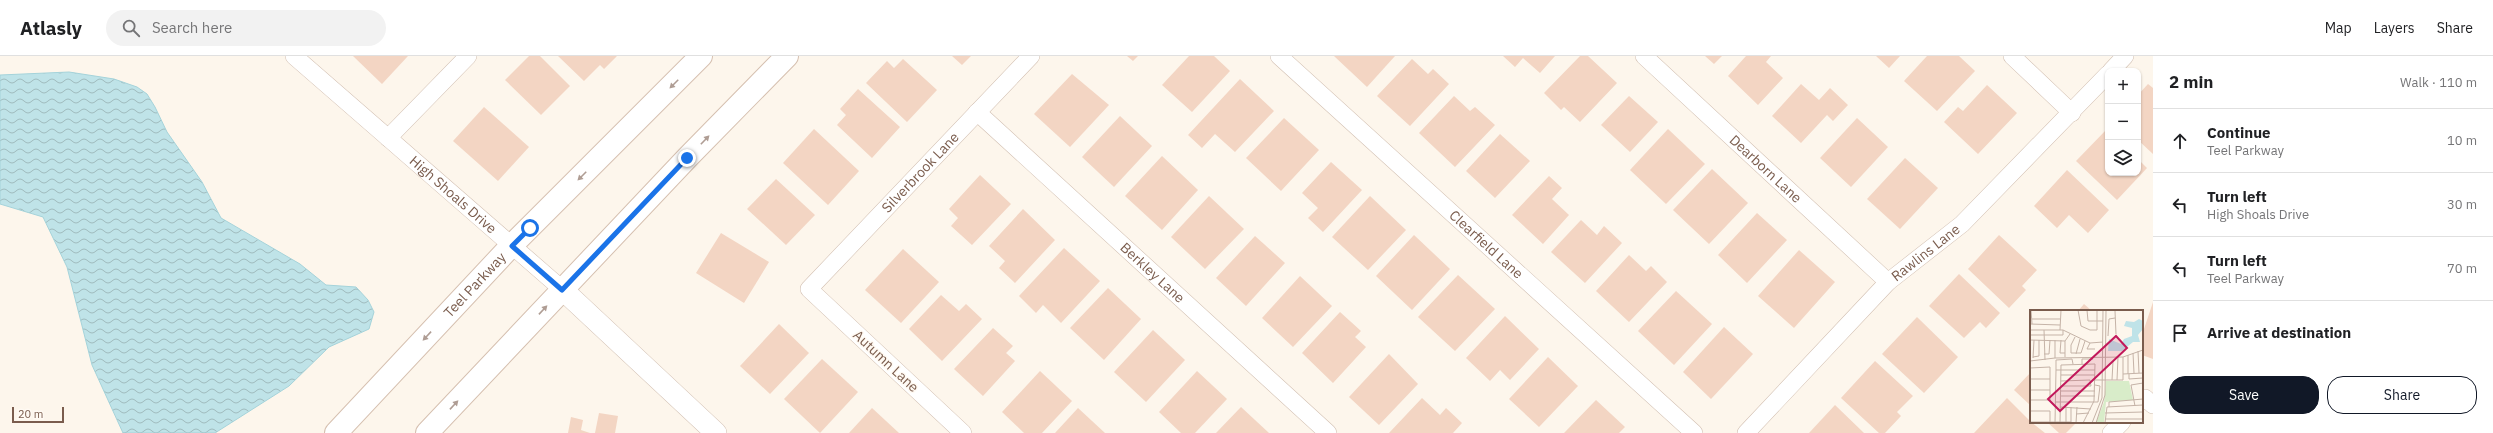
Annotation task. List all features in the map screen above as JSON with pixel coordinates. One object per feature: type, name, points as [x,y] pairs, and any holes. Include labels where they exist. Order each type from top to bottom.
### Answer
[{"type":"main road","name":"Teel Parkway","points":[[336,433],[512,246],[702,56]]},
{"type":"main road","points":[[427,433],[787,56]]},
{"type":"street","name":"High Shoals Drive","points":[[294,56],[562,290],[716,433]]},
{"type":"street","points":[[388,138],[468,56]]},
{"type":"street","name":"Silverbrook Lane","points":[[809,289],[1030,56]]},
{"type":"street","name":"Clearfield Lane","points":[[1279,56],[1694,433]]},
{"type":"street","name":"Dearborn Lane","points":[[1644,56],[1888,282]]},
{"type":"street","points":[[2012,56],[2072,112]]},
{"type":"street","points":[[2114,68],[2125,56]]},
{"type":"street","name":"Rawlins Lane","points":[[1746,433],[1888,282],[1962,224],[2105,77]]},
{"type":"street","name":"Berkley Lane","points":[[977,112],[1328,433]]},
{"type":"street","name":"Autumn Lane","points":[[809,289],[963,433]]},
{"type":"street","points":[[2111,433],[2121,423]]},
{"type":"water","points":[[69,72],[114,79],[137,87],[147,94],[167,132],[202,182],[221,218],[300,264],[326,285],[356,287],[368,300],[374,312],[369,329],[329,347],[289,386],[215,433],[123,433],[92,365],[67,267],[43,217],[0,204],[0,75]]},
{"type":"building","points":[[353,56],[408,56],[382,84]]},
{"type":"building","points":[[529,56],[540,56],[570,86],[541,115],[505,80]]},
{"type":"building","points":[[558,56],[617,56],[604,69],[600,65],[584,81]]},
{"type":"building","points":[[952,56],[971,56],[962,65]]},
{"type":"building","points":[[1127,56],[1138,56],[1133,61]]},
{"type":"building","points":[[1189,56],[1214,56],[1230,71],[1192,112],[1162,85]]},
{"type":"building","points":[[1334,56],[1395,56],[1367,87]]},
{"type":"building","points":[[1503,56],[1555,56],[1540,73],[1523,58],[1515,67]]},
{"type":"building","points":[[1580,56],[1588,56],[1617,83],[1580,122],[1564,107],[1561,110],[1544,93]]},
{"type":"building","points":[[1705,56],[1722,56],[1714,64]]},
{"type":"building","points":[[1746,56],[1771,56],[1766,62],[1783,78],[1758,105],[1728,76]]},
{"type":"building","points":[[1876,56],[1900,56],[1889,68]]},
{"type":"building","points":[[1927,56],[1959,56],[1975,71],[1937,111],[1904,81]]},
{"type":"building","points":[[903,59],[937,90],[907,122],[866,83],[887,61],[894,68]]},
{"type":"building","points":[[1412,59],[1428,74],[1433,69],[1449,84],[1410,126],[1377,96]]},
{"type":"building","points":[[1072,74],[1109,105],[1070,147],[1034,114]]},
{"type":"building","points":[[1240,79],[1274,111],[1235,152],[1215,134],[1202,148],[1188,135]]},
{"type":"building","points":[[1801,84],[1819,100],[1830,88],[1848,105],[1833,121],[1827,115],[1801,143],[1772,116]]},
{"type":"building","points":[[2148,84],[2153,88],[2153,154],[2141,143],[2141,92]]},
{"type":"building","points":[[1987,85],[2017,113],[1978,154],[1944,122],[1958,107],[1963,111]]},
{"type":"building","points":[[858,89],[900,127],[872,158],[837,125],[846,115],[840,109]]},
{"type":"building","points":[[1454,96],[1470,111],[1475,107],[1495,125],[1455,167],[1419,133]]},
{"type":"building","points":[[1629,96],[1658,122],[1630,152],[1601,125]]},
{"type":"building","points":[[484,107],[529,147],[498,181],[453,141]]},
{"type":"building","points":[[1120,116],[1152,146],[1114,187],[1082,157]]},
{"type":"building","points":[[1284,118],[1319,150],[1281,191],[1246,158]]},
{"type":"building","points":[[1857,118],[1888,147],[1851,187],[1820,158]]},
{"type":"building","points":[[814,129],[859,171],[828,205],[783,163]]},
{"type":"building","points":[[1668,129],[1705,164],[1666,204],[1630,170]]},
{"type":"building","points":[[2105,131],[2105,176],[2140,176],[2117,200],[2076,161]]},
{"type":"building","points":[[1500,134],[1530,161],[1495,198],[1466,171]]},
{"type":"building","points":[[1162,156],[1198,190],[1162,230],[1125,196]]},
{"type":"building","points":[[1905,158],[1938,188],[1900,229],[1867,199]]},
{"type":"building","points":[[1331,162],[1362,190],[1323,232],[1308,218],[1318,208],[1302,193]]},
{"type":"building","points":[[2141,162],[2147,168],[2141,174]]},
{"type":"building","points":[[1712,169],[1748,203],[1709,244],[1673,210]]},
{"type":"building","points":[[2067,170],[2109,210],[2088,233],[2069,215],[2057,228],[2034,206]]},
{"type":"building","points":[[980,175],[1011,204],[972,245],[951,226],[958,218],[949,209]]},
{"type":"building","points":[[1549,176],[1562,188],[1552,199],[1569,215],[1543,244],[1512,215]]},
{"type":"building","points":[[776,179],[815,215],[786,245],[747,209]]},
{"type":"building","points":[[1209,196],[1244,229],[1205,269],[1171,237]]},
{"type":"building","points":[[1370,196],[1406,230],[1368,270],[1332,237]]},
{"type":"building","points":[[1023,209],[1055,240],[1015,283],[999,268],[1005,261],[989,246]]},
{"type":"building","points":[[1757,213],[1787,240],[1747,283],[1718,255]]},
{"type":"building","points":[[1581,220],[1597,235],[1604,226],[1622,243],[1585,283],[1551,252]]},
{"type":"building","points":[[721,233],[769,262],[744,303],[696,273]]},
{"type":"building","points":[[1414,235],[1450,269],[1412,310],[1376,276]]},
{"type":"building","points":[[1999,235],[2037,270],[2022,286],[2026,290],[2009,308],[1968,269]]},
{"type":"building","points":[[1255,236],[1285,263],[1246,306],[1216,278]]},
{"type":"building","points":[[1064,248],[1100,281],[1061,323],[1043,305],[1036,313],[1019,296]]},
{"type":"building","points":[[903,249],[939,282],[901,323],[865,290]]},
{"type":"building","points":[[1799,250],[1835,282],[1794,328],[1758,296]]},
{"type":"building","points":[[1629,255],[1646,271],[1651,266],[1667,282],[1629,322],[1596,291]]},
{"type":"building","points":[[1959,274],[2000,313],[1986,328],[1980,322],[1964,338],[1929,306]]},
{"type":"building","points":[[1458,275],[1495,309],[1455,351],[1418,317]]},
{"type":"building","points":[[1300,276],[1332,306],[1293,347],[1262,318]]},
{"type":"building","points":[[1108,288],[1141,319],[1104,360],[1070,328]]},
{"type":"building","points":[[1676,291],[1712,324],[1674,365],[1638,331]]},
{"type":"building","points":[[941,295],[959,311],[966,304],[982,319],[942,361],[909,329]]},
{"type":"building","points":[[2153,302],[2153,359],[2143,355],[2143,332]]},
{"type":"building","points":[[2084,304],[2091,310],[2079,310]]},
{"type":"building","points":[[1340,312],[1361,331],[1355,337],[1366,347],[1333,383],[1302,353]]},
{"type":"building","points":[[1505,316],[1539,349],[1510,380],[1500,370],[1490,381],[1466,358]]},
{"type":"building","points":[[1917,317],[1958,357],[1924,393],[1882,354]]},
{"type":"building","points":[[779,324],[809,353],[770,394],[740,366]]},
{"type":"building","points":[[1724,327],[1753,354],[1711,399],[1683,372]]},
{"type":"building","points":[[993,328],[1013,346],[1006,353],[1015,361],[983,396],[954,369]]},
{"type":"building","points":[[1153,330],[1185,360],[1146,402],[1114,372]]},
{"type":"building","points":[[1389,354],[1418,384],[1379,425],[1349,397]]},
{"type":"building","points":[[1548,357],[1578,386],[1539,427],[1509,399]]},
{"type":"building","points":[[822,359],[858,392],[820,433],[784,399]]},
{"type":"building","points":[[1875,361],[1913,396],[1897,412],[1901,416],[1885,433],[1879,433],[1841,398]]},
{"type":"building","points":[[1040,371],[1072,401],[1042,433],[1024,433],[1002,412]]},
{"type":"building","points":[[1197,371],[1227,399],[1195,433],[1181,433],[1159,412]]},
{"type":"building","points":[[2030,373],[2030,405],[2014,390]]},
{"type":"building","points":[[1422,398],[1440,415],[1446,408],[1462,423],[1453,433],[1389,433]]},
{"type":"building","points":[[2007,398],[2030,421],[2030,423],[2032,423],[2045,433],[1974,433]]},
{"type":"building","points":[[1596,400],[1625,427],[1619,433],[1564,433]]},
{"type":"building","points":[[1835,405],[1864,433],[1809,433]]},
{"type":"building","points":[[1241,407],[1269,433],[1216,433]]},
{"type":"building","points":[[872,408],[899,433],[849,433]]},
{"type":"building","points":[[1078,408],[1105,433],[1055,433]]},
{"type":"building","points":[[599,413],[618,416],[615,433],[595,433]]},
{"type":"building","points":[[571,417],[583,420],[581,430],[590,433],[568,433]]},
{"type":"building","points":[[2048,423],[2076,423],[2066,433],[2059,433]]},
{"type":"route","points":[[530,228],[512,246],[562,290],[687,158]]}]
